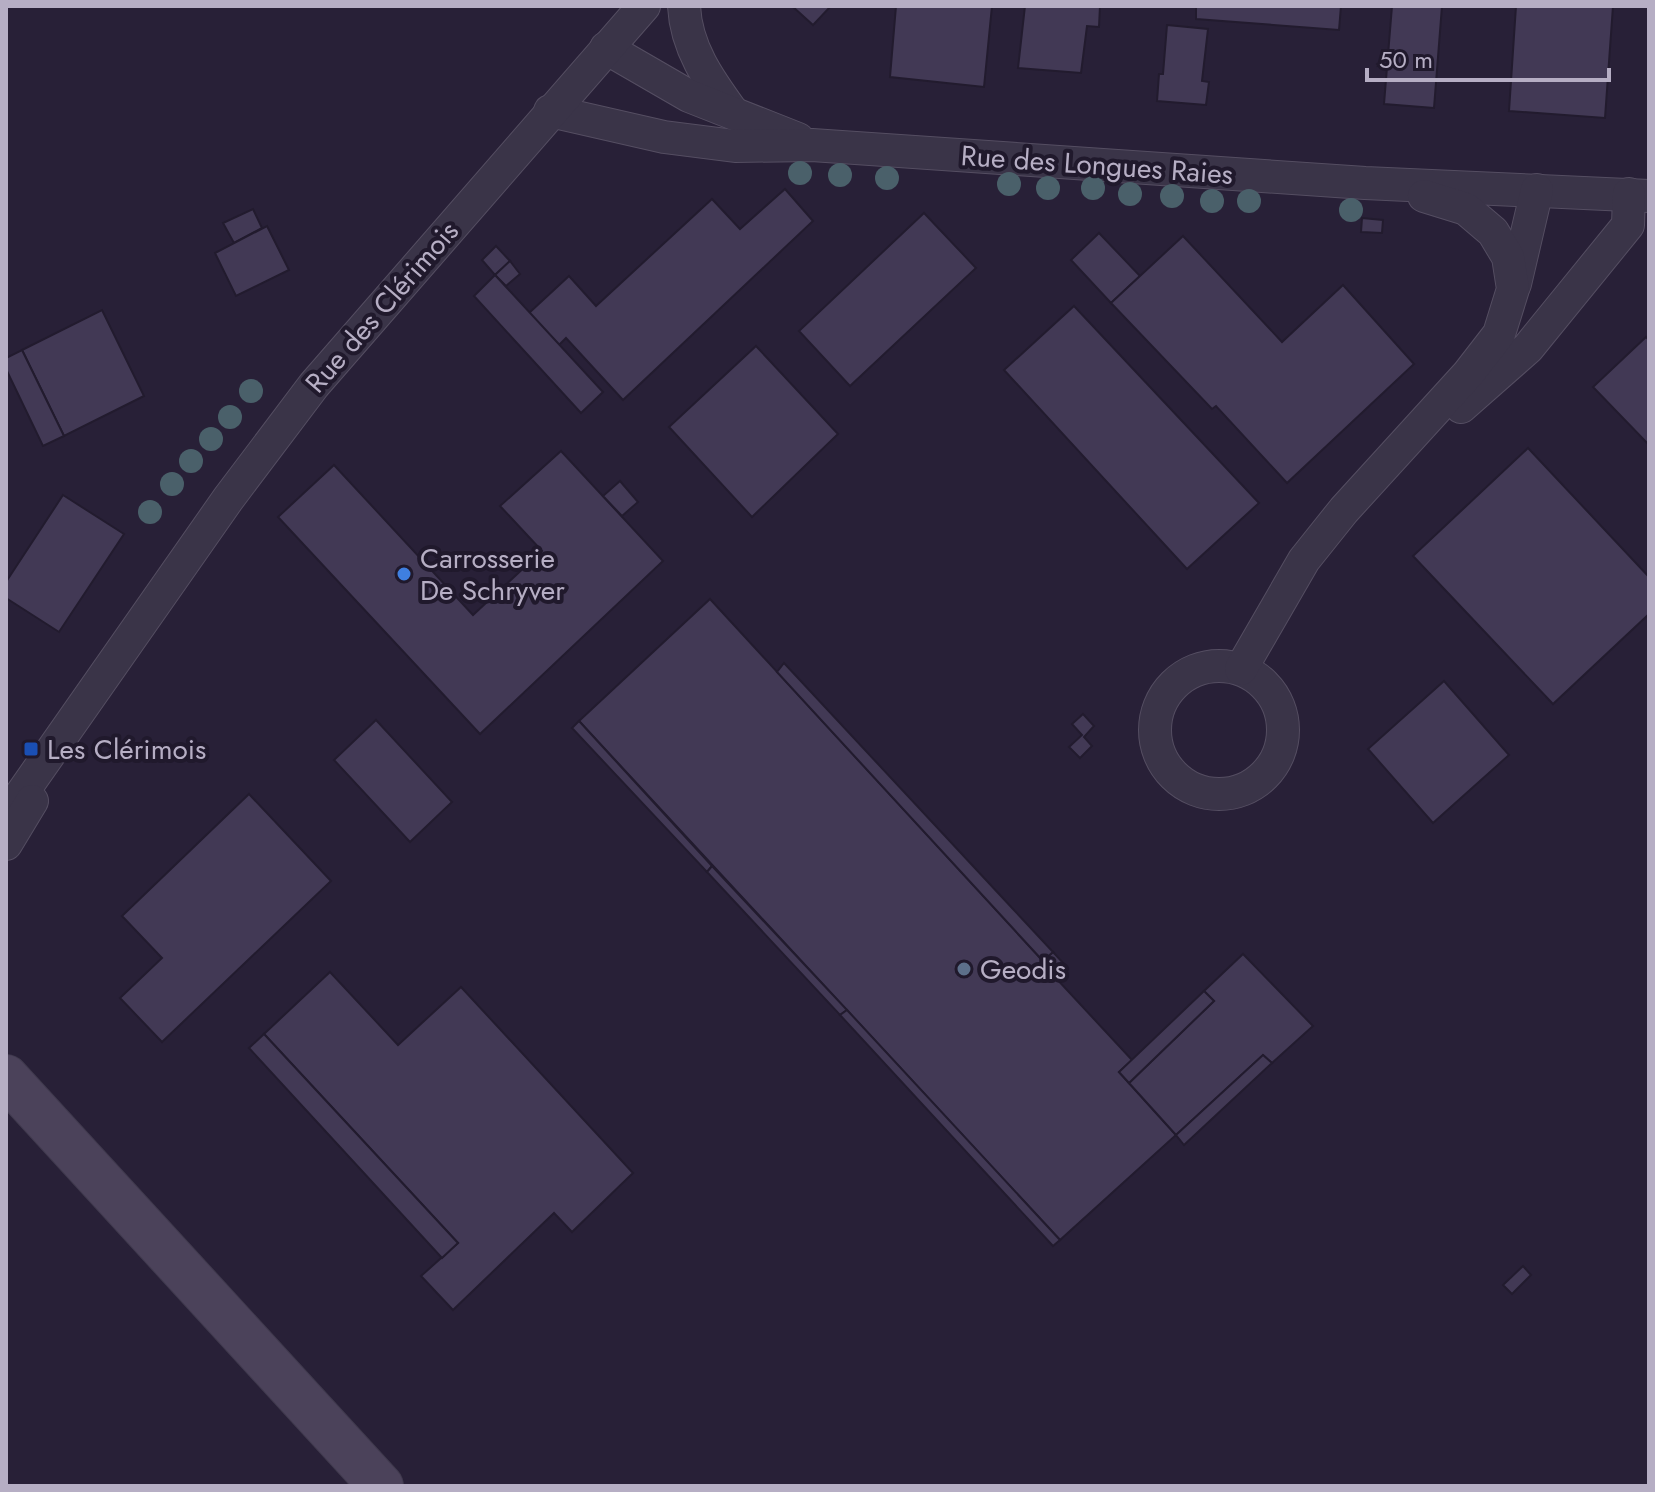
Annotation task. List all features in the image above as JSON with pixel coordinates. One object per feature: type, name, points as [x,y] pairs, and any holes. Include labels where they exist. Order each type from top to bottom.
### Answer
[{"type":"street","name":"Rue des Clérimois","points":[[6,816],[228,499],[314,385],[644,6]]},
{"type":"street","points":[[684,6],[685,28],[705,74],[733,113]]},
{"type":"street","name":"Rue des Longues Raies","points":[[606,48],[689,96],[812,145]]},
{"type":"street","name":"Rue des Longues Raies","points":[[550,111],[664,137],[735,146],[812,145],[1383,183],[1639,195],[1628,225],[1528,348],[1344,510]]},
{"type":"street","name":"Rue des Longues Raies","points":[[1383,183],[1466,209],[1493,232],[1501,244],[1508,257],[1513,289]]},
{"type":"street","name":"Rue des Longues Raies","points":[[1241,669],[1304,560],[1344,510],[1468,374],[1499,334],[1537,190]]},
{"type":"street","name":"Rue des Clérimois","points":[[6,844],[139,624]]},
{"type":"street","points":[[6,1077],[381,1486]]},
{"type":"street","points":[[6,1107],[161,1249]]},
{"type":"building","points":[[792,6],[831,6],[813,25]]},
{"type":"building","points":[[896,6],[992,6],[984,87],[890,77]]},
{"type":"building","points":[[1025,6],[1100,6],[1099,27],[1087,26],[1081,73],[1018,68]]},
{"type":"building","points":[[1196,6],[1341,6],[1339,30],[1196,19]]},
{"type":"building","points":[[1392,6],[1442,6],[1434,108],[1384,104]]},
{"type":"building","points":[[1516,6],[1613,6],[1605,118],[1509,111]]},
{"type":"building","points":[[1167,25],[1208,29],[1202,81],[1209,82],[1206,105],[1157,101],[1159,74],[1163,74]]},
{"type":"building","points":[[785,189],[813,221],[623,400],[566,338],[559,345],[529,313],[569,276],[596,306],[712,199],[740,229]]},
{"type":"building","points":[[253,209],[262,228],[234,243],[223,223]]},
{"type":"building","points":[[924,213],[976,268],[850,386],[799,331]]},
{"type":"building","points":[[1362,218],[1383,220],[1382,233],[1361,232]]},
{"type":"building","points":[[267,226],[289,270],[236,296],[215,253]]},
{"type":"building","points":[[1099,233],[1140,276],[1111,303],[1071,260]]},
{"type":"building","points":[[1183,236],[1282,342],[1343,285],[1414,364],[1287,483],[1216,406],[1212,409],[1111,303]]},
{"type":"building","points":[[496,246],[510,261],[495,275],[482,260]]},
{"type":"building","points":[[510,261],[520,274],[506,286],[495,275]]},
{"type":"building","points":[[495,275],[603,392],[581,413],[474,296]]},
{"type":"building","points":[[1074,306],[1259,503],[1187,569],[1004,370]]},
{"type":"building","points":[[102,310],[144,396],[64,436],[22,350]]},
{"type":"building","points":[[1646,337],[1649,340],[1649,445],[1593,387]]},
{"type":"building","points":[[756,346],[838,434],[752,517],[669,427]]},
{"type":"building","points":[[22,350],[64,436],[43,446],[6,369],[6,358]]},
{"type":"building","points":[[1528,448],[1649,577],[1649,614],[1553,704],[1413,556]]},
{"type":"building","points":[[561,451],[663,561],[480,734],[278,517],[334,465],[473,615],[542,551],[500,506]]},
{"type":"building","points":[[620,481],[638,502],[622,516],[603,496]]},
{"type":"building","points":[[63,495],[124,534],[59,632],[6,598],[6,582]]},
{"type":"building","points":[[710,599],[1043,961],[1053,952],[1065,965],[1054,976],[1132,1060],[1119,1072],[1176,1135],[1060,1240],[579,721]]},
{"type":"building","points":[[784,663],[1053,952],[1043,961],[777,672]]},
{"type":"building","points":[[1444,681],[1509,755],[1433,823],[1368,749]]},
{"type":"building","points":[[1083,714],[1094,726],[1084,737],[1092,746],[1080,758],[1069,747],[1082,735],[1072,724]]},
{"type":"building","points":[[376,720],[452,802],[410,842],[334,760]]},
{"type":"building","points":[[579,721],[712,866],[707,872],[572,728]]},
{"type":"building","points":[[249,794],[331,881],[162,1042],[120,998],[162,958],[122,916]]},
{"type":"building","points":[[712,866],[847,1010],[840,1015],[707,872]]},
{"type":"building","points":[[1243,954],[1313,1026],[1272,1063],[1263,1055],[1176,1135],[1129,1083],[1214,1001],[1204,991]]},
{"type":"building","points":[[330,972],[398,1045],[461,987],[633,1173],[572,1232],[554,1213],[453,1310],[421,1276],[458,1243],[264,1034]]},
{"type":"building","points":[[1204,991],[1214,1001],[1129,1083],[1119,1072]]},
{"type":"building","points":[[847,1010],[1060,1240],[1053,1246],[840,1015]]},
{"type":"building","points":[[264,1034],[458,1243],[442,1258],[249,1048]]},
{"type":"building","points":[[1263,1055],[1272,1063],[1184,1145],[1176,1135]]},
{"type":"building","points":[[1523,1266],[1531,1275],[1512,1294],[1503,1285]]},
{"type":"place","name":"Carrosserie De Schryver","points":[[404,574]]},
{"type":"place","name":"Les Clérimois","points":[[31,749]]},
{"type":"place","name":"Geodis","points":[[964,969]]}]
